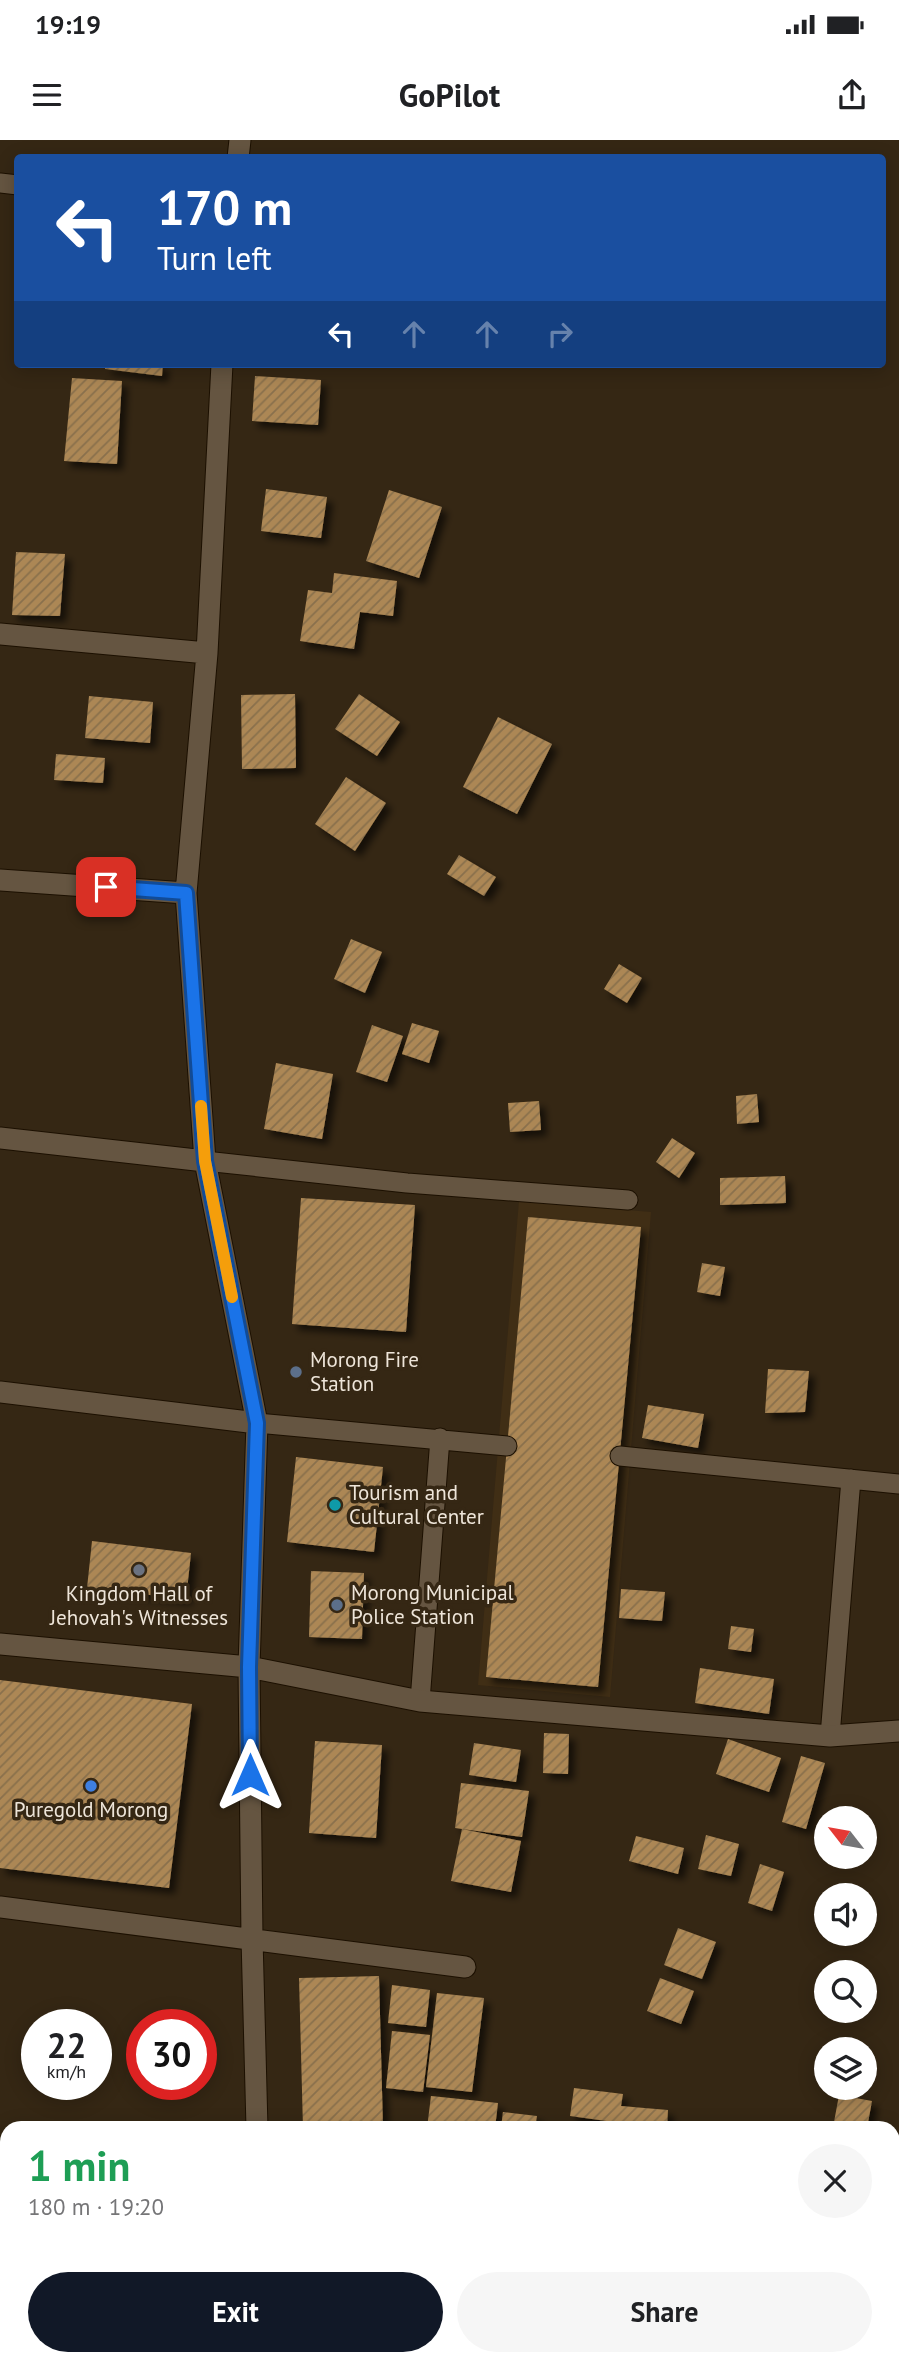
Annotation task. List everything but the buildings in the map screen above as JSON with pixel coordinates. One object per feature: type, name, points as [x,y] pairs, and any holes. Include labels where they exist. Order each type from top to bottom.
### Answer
[{"type":"street","points":[[222,368],[206,653],[186,893],[205,1161],[257,1423],[249,1667],[257,2121]]},
{"type":"street","points":[[0,634],[206,653]]},
{"type":"street","points":[[0,880],[186,893]]},
{"type":"street","points":[[0,1138],[205,1161]]},
{"type":"street","points":[[0,1392],[257,1423]]},
{"type":"street","points":[[0,1644],[249,1667],[420,1701],[830,1736],[899,1731]]},
{"type":"street","points":[[0,1907],[465,1967]]},
{"type":"lane","points":[[205,1161],[407,1183],[628,1200]]},
{"type":"lane","points":[[257,1423],[507,1446]]},
{"type":"lane","points":[[420,1701],[440,1438]]},
{"type":"lane","points":[[620,1456],[899,1484]]},
{"type":"lane","points":[[830,1736],[851,1479]]},
{"type":"shaded area","points":[[519,1201],[651,1212],[610,1697],[478,1685]]},
{"type":"slow traffic","points":[[201,1106],[205,1161],[232,1297]]},
{"type":"place","name":"Morong Fire Station","points":[[296,1372]]},
{"type":"place","name":"Tourism and Cultural Center","points":[[335,1505]]},
{"type":"place","name":"Kingdom Hall of Jehovah's Witnesses","points":[[139,1570]]},
{"type":"place","name":"Morong Municipal Police Station","points":[[337,1605]]},
{"type":"place","name":"Puregold Morong","points":[[91,1786]]},
{"type":"route","points":[[106,887],[186,893],[205,1161],[257,1423],[249,1667],[250,1775]]}]
